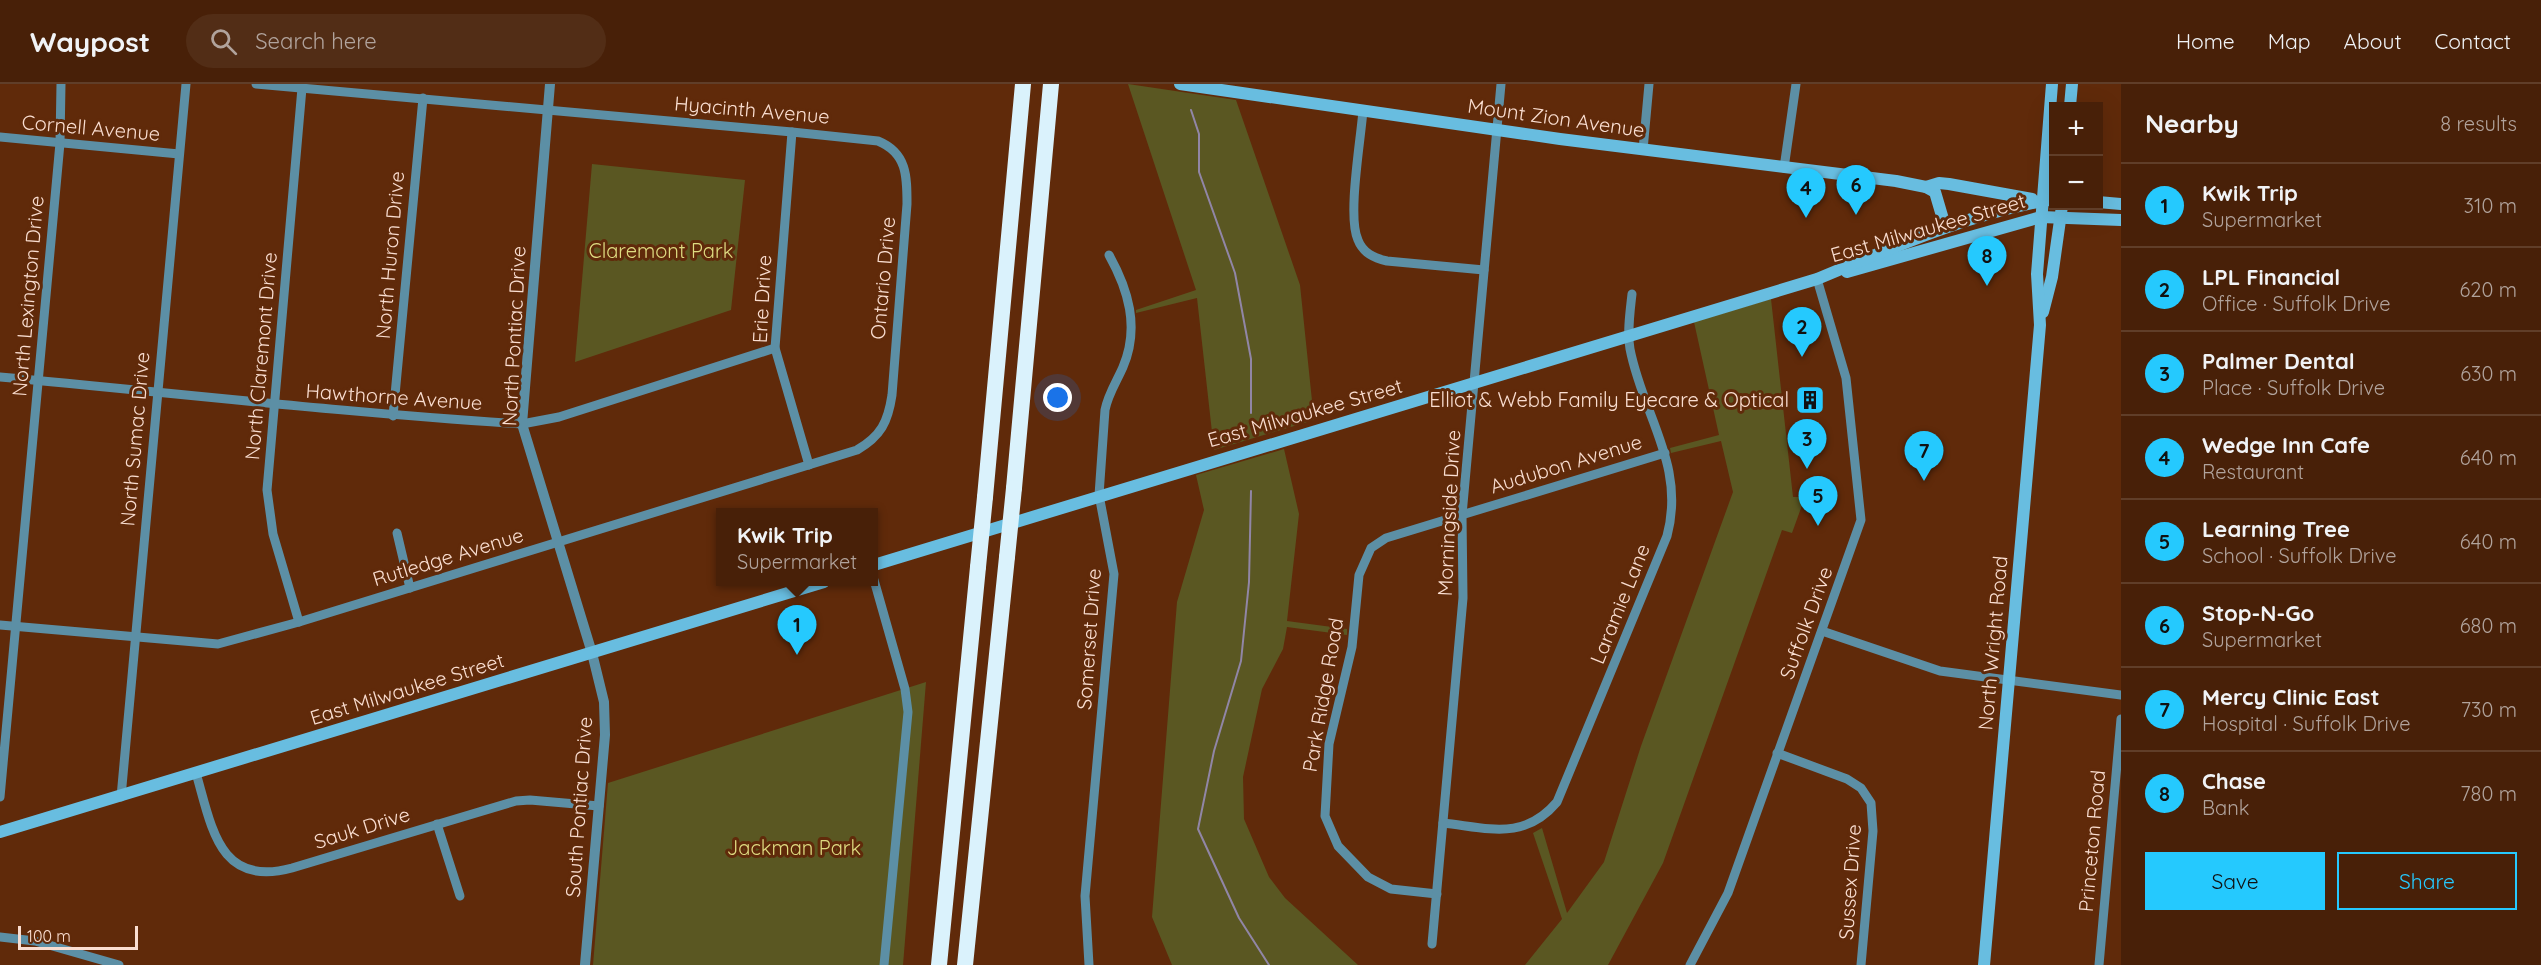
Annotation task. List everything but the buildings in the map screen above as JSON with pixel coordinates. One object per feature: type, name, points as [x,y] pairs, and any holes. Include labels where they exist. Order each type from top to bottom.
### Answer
[{"type":"highway","points":[[939,965],[1023,84]]},
{"type":"highway","points":[[965,965],[1014,488],[1051,84]]},
{"type":"main road","name":"Mount Zion Avenue","points":[[1180,84],[1643,150],[1926,187],[1938,183],[1949,184],[2048,200]]},
{"type":"main road","name":"North Wright Road","points":[[1984,965],[2040,325],[2037,274],[2041,217],[2048,200],[2052,84]]},
{"type":"main road","points":[[2070,102],[2072,84]]},
{"type":"main road","points":[[1926,187],[1938,197],[1945,226]]},
{"type":"main road","name":"East Milwaukee Street","points":[[1817,279],[1945,226],[2017,205],[2048,200]]},
{"type":"main road","points":[[2103,202],[2121,204]]},
{"type":"main road","name":"North Wright Road","points":[[2040,325],[2052,277],[2061,211]]},
{"type":"main road","name":"East Milwaukee Street","points":[[878,563],[1099,495],[1474,385],[1817,279],[1874,266],[2061,211],[2121,220]]},
{"type":"main road","name":"East Milwaukee Street","points":[[0,832],[811,586]]},
{"type":"street","name":"North Lexington Drive","points":[[0,797],[60,143],[61,84]]},
{"type":"street","name":"North Sumac Drive","points":[[121,797],[186,84]]},
{"type":"street","name":"Hyacinth Avenue","points":[[256,84],[792,132],[878,141],[886,144]]},
{"type":"street","name":"North Pontiac Drive","points":[[550,84],[522,424],[556,543],[592,653]]},
{"type":"street","name":"Morningside Drive","points":[[1432,944],[1463,598],[1462,515],[1501,84]]},
{"type":"street","points":[[1643,150],[1649,84]]},
{"type":"street","points":[[1784,168],[1796,84]]},
{"type":"street","name":"North Claremont Drive","points":[[299,622],[268,513],[267,490],[302,88]]},
{"type":"street","name":"North Huron Drive","points":[[393,416],[423,98]]},
{"type":"street","points":[[1363,110],[1353,222],[1360,246],[1373,256],[1387,261],[1484,270]]},
{"type":"street","name":"Erie Drive","points":[[792,132],[775,348],[809,465]]},
{"type":"street","name":"Cornell Avenue","points":[[0,137],[179,154]]},
{"type":"street","name":"Ontario Drive","points":[[886,144],[903,159],[907,173],[908,204],[892,395],[886,422]]},
{"type":"street","points":[[1945,226],[1947,243]]},
{"type":"street","name":"Somerset Drive","points":[[1089,965],[1085,896],[1114,574],[1099,495],[1107,402],[1125,361],[1131,316],[1125,284],[1108,255]]},
{"type":"street","name":"Suffolk Drive","points":[[1690,965],[1728,893],[1852,551],[1862,514],[1846,378],[1817,279]]},
{"type":"street","name":"Laramie Lane","points":[[1443,823],[1520,828],[1545,816],[1557,802],[1667,536],[1672,518],[1673,492],[1665,453],[1635,366],[1629,337],[1632,294]]},
{"type":"street","name":"Hawthorne Avenue","points":[[0,377],[393,416],[522,424],[559,417],[775,348]]},
{"type":"street","name":"Rutledge Avenue","points":[[0,625],[218,644],[299,622],[857,450],[872,441],[886,422]]},
{"type":"street","name":"Audubon Avenue","points":[[1359,575],[1367,554],[1381,541],[1665,453]]},
{"type":"street","points":[[397,533],[410,588]]},
{"type":"street","name":"Park Ridge Road","points":[[1359,575],[1352,647],[1329,744],[1324,806],[1327,827],[1348,858],[1376,883],[1399,890],[1437,894]]},
{"type":"street","points":[[875,586],[905,689],[908,712],[884,965]]},
{"type":"street","points":[[1822,631],[1924,668],[2121,695]]},
{"type":"street","name":"South Pontiac Drive","points":[[585,965],[605,716],[592,653]]},
{"type":"street","name":"Princeton Road","points":[[2099,965],[2116,827],[2121,719]]},
{"type":"street","name":"Sussex Drive","points":[[1777,753],[1847,779],[1861,788],[1871,803],[1873,831],[1861,965]]},
{"type":"street","name":"Sauk Drive","points":[[196,773],[223,850],[237,864],[256,873],[284,870],[516,801],[530,800],[599,806]]},
{"type":"street","points":[[437,825],[460,896]]},
{"type":"street","points":[[0,937],[35,941],[97,962],[119,965]]},
{"type":"green space","points":[[1128,84],[1236,100],[1300,285],[1314,420],[1214,450],[1197,298],[1136,313],[1136,310],[1196,290]]},
{"type":"green space","name":"Claremont Park","points":[[592,164],[745,180],[731,310],[575,362]]},
{"type":"green space","points":[[1771,299],[1793,497],[1805,497],[1792,533],[1782,530],[1663,863],[1608,965],[1525,965],[1562,919],[1533,833],[1542,828],[1567,913],[1604,862],[1641,746],[1733,492],[1721,441],[1671,453],[1670,448],[1719,435],[1694,322]]},
{"type":"green space","points":[[1284,449],[1299,514],[1287,621],[1347,629],[1347,635],[1287,627],[1283,649],[1262,689],[1243,777],[1244,819],[1269,877],[1285,898],[1358,965],[1172,965],[1152,917],[1177,602],[1204,510],[1196,475]]},
{"type":"green space","name":"Jackman Park","points":[[926,682],[903,965],[593,965],[608,783]]},
{"type":"waterway","points":[[1191,110],[1199,134],[1199,172],[1235,273],[1251,359],[1251,413]]},
{"type":"waterway","points":[[1251,491],[1249,582],[1241,661],[1214,751],[1198,829],[1239,918],[1269,965]]},
{"type":"place","name":"Stop-N-Go","points":[[1856,215]]},
{"type":"place","name":"Wedge Inn Cafe","points":[[1806,218]]},
{"type":"place","name":"Chase","points":[[1987,286]]},
{"type":"place","name":"LPL Financial","points":[[1802,357]]},
{"type":"place","name":"Elliot & Webb Family Eyecare & Optical","points":[[1810,400]]},
{"type":"place","name":"Palmer Dental","points":[[1807,469]]},
{"type":"place","name":"Mercy Clinic East","points":[[1924,481]]},
{"type":"place","name":"Learning Tree","points":[[1818,526]]},
{"type":"place","name":"Kwik Trip","points":[[797,655]]}]
